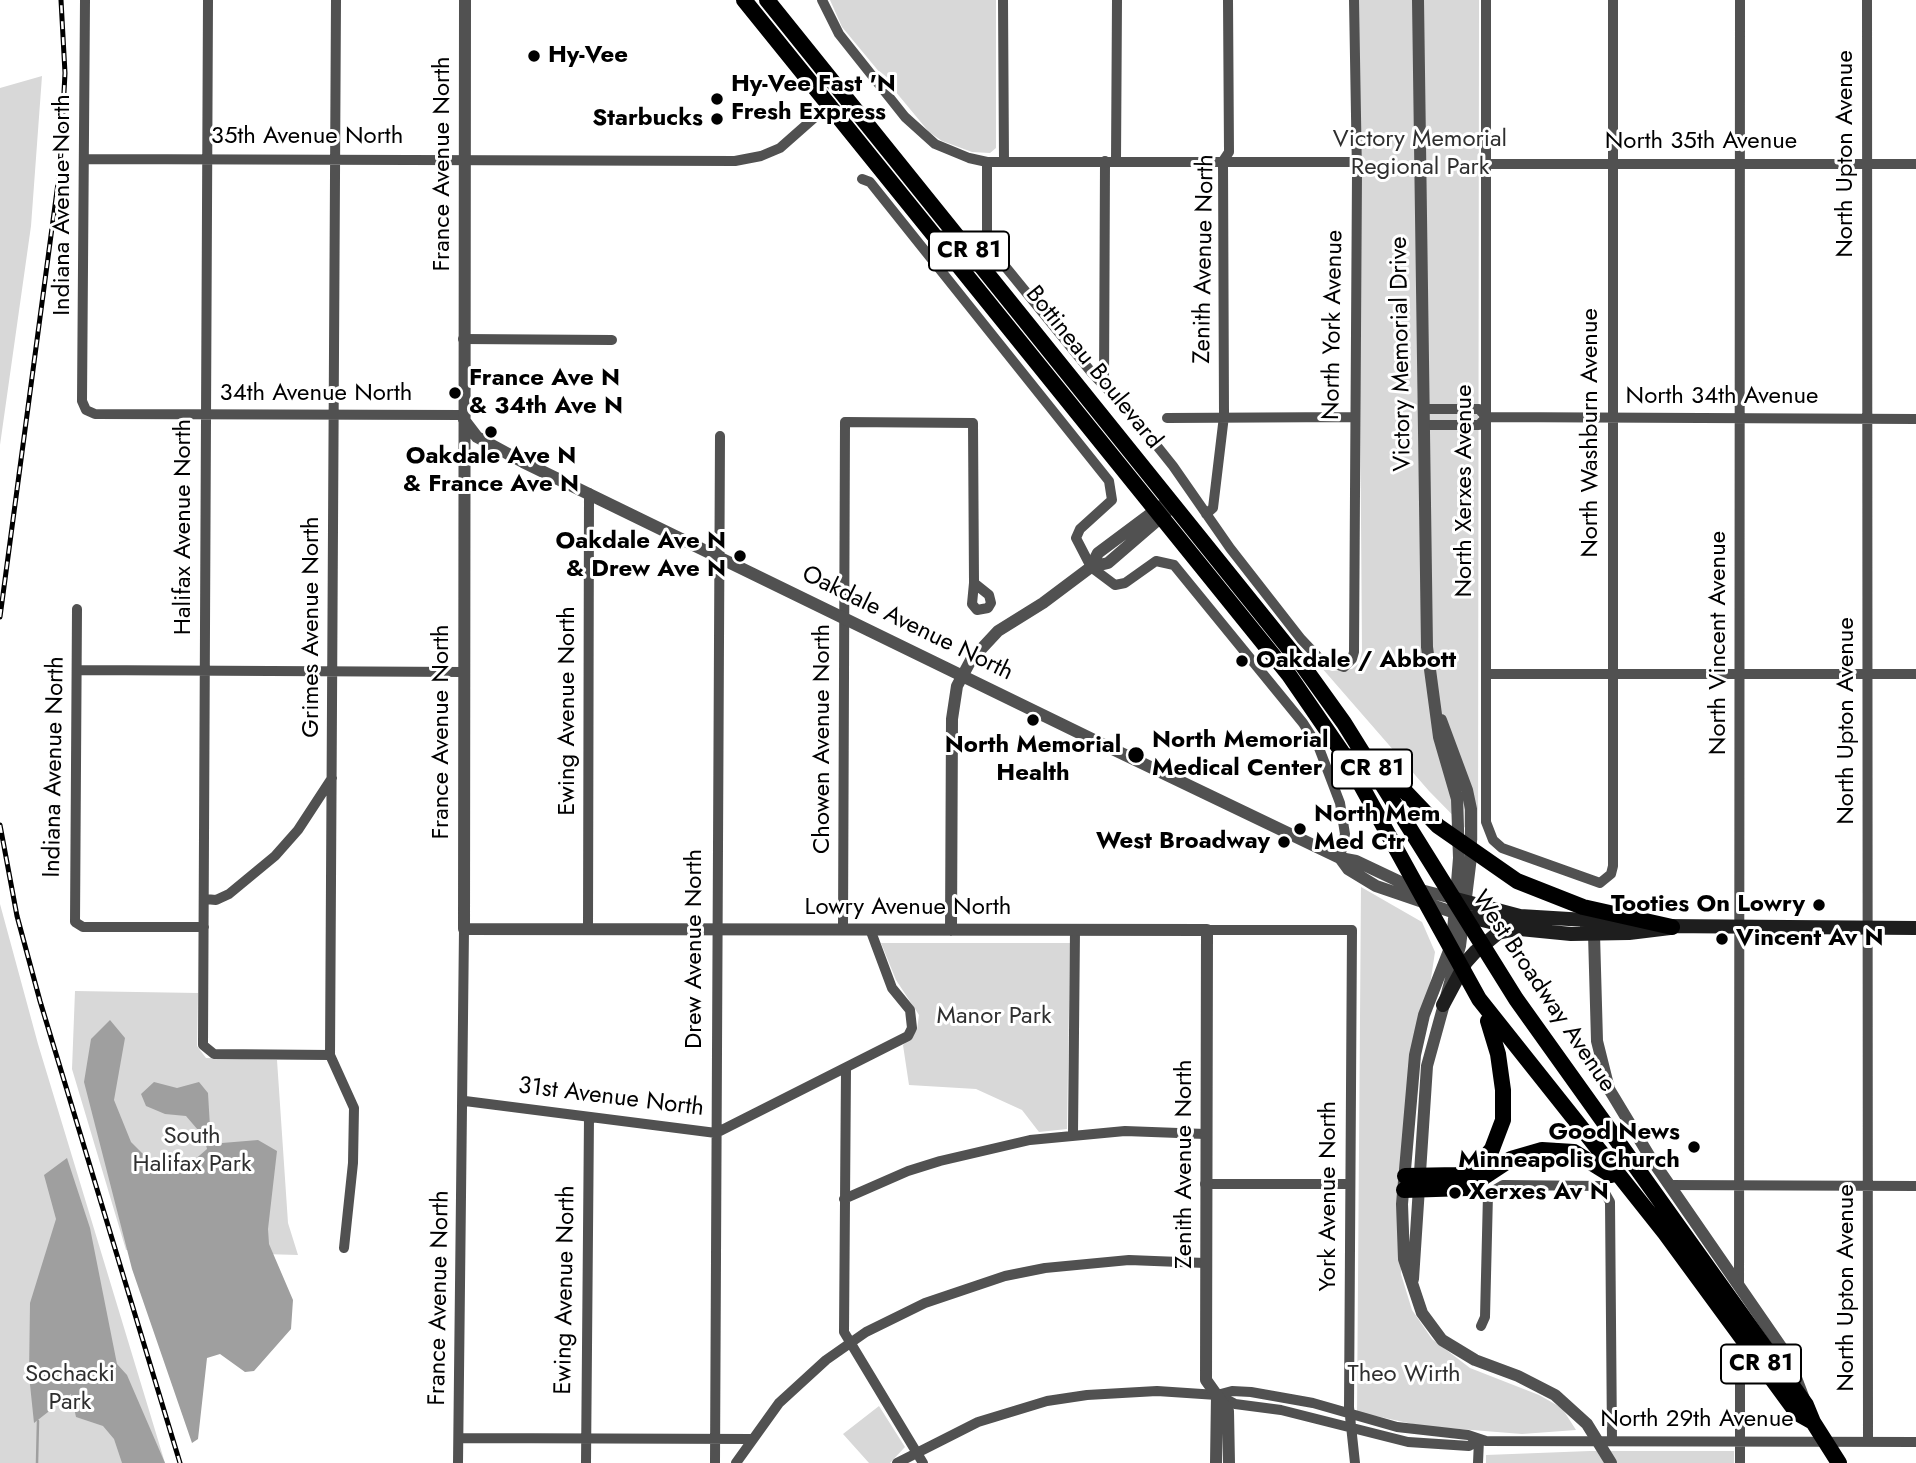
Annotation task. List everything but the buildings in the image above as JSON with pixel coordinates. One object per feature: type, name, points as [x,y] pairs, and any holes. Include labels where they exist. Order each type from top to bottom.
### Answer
[{"type":"main road","name":"Bottineau Boulevard","points":[[744,0],[1278,661]]},
{"type":"main road","name":"Bottineau Boulevard","points":[[767,0],[1303,666]]},
{"type":"main road","points":[[777,0],[795,22],[823,71]]},
{"type":"main road","name":"West Broadway Avenue","points":[[1278,661],[1346,758],[1475,994],[1633,1192],[1797,1413],[1812,1422]]},
{"type":"main road","name":"West Broadway Avenue","points":[[1303,666],[1324,695],[1497,970],[1806,1405],[1812,1422],[1839,1463]]},
{"type":"main road","points":[[1324,695],[1373,758],[1432,821],[1502,873],[1529,887],[1583,907],[1652,920],[1672,927]]},
{"type":"main road","points":[[1460,908],[1520,916],[1672,927],[1916,929]]},
{"type":"main road","points":[[1460,908],[1520,929]]},
{"type":"main road","points":[[1443,1005],[1466,962],[1498,933],[1520,929],[1594,934],[1672,927]]},
{"type":"main road","points":[[1412,1183],[1458,1175],[1479,1165],[1492,1149],[1501,1130],[1503,1101],[1500,1068],[1494,1039],[1475,994]]},
{"type":"main road","points":[[1412,1183],[1467,1188],[1518,1155],[1533,1151],[1560,1150],[1583,1156],[1633,1192]]},
{"type":"street","name":"Indiana Avenue North","points":[[85,0],[82,401],[86,410]]},
{"type":"street","name":"Halifax Avenue North","points":[[208,0],[203,1045],[208,1052],[330,1055]]},
{"type":"street","name":"Grimes Avenue North","points":[[336,0],[330,1055],[350,1094],[354,1115],[344,1248]]},
{"type":"street","name":"France Avenue North","points":[[458,1463],[465,1101],[465,0]]},
{"type":"street","points":[[822,0],[839,34],[920,132],[953,153],[987,162],[1357,162]]},
{"type":"street","points":[[1003,0],[1004,161]]},
{"type":"street","points":[[1116,161],[1117,0]]},
{"type":"street","name":"Zenith Avenue North","points":[[1206,514],[1213,508],[1224,416],[1223,161],[1229,152],[1228,0]]},
{"type":"street","name":"North York Avenue","points":[[1206,514],[1319,658],[1343,667],[1352,659],[1357,162],[1354,0]]},
{"type":"street","name":"Victory Memorial Drive","points":[[1418,0],[1427,647],[1436,707],[1461,770],[1471,809],[1471,857],[1460,908]]},
{"type":"street","name":"North Xerxes Avenue","points":[[1486,0],[1486,822],[1493,840],[1502,848],[1592,883],[1606,881],[1613,866]]},
{"type":"street","name":"North Washburn Avenue","points":[[1613,0],[1613,866]]},
{"type":"street","name":"North Vincent Avenue","points":[[1740,0],[1740,1286]]},
{"type":"street","name":"North Upton Avenue","points":[[1867,0],[1868,1441]]},
{"type":"street","name":"35th Avenue North","points":[[84,159],[465,158],[688,163],[747,160],[780,148],[842,94]]},
{"type":"street","points":[[1104,385],[1105,161]]},
{"type":"street","points":[[987,162],[987,237],[995,254],[1173,466],[1206,514]]},
{"type":"street","name":"North 35th Avenue","points":[[1487,164],[1916,164]]},
{"type":"street","points":[[862,179],[870,182],[1109,481],[1112,500],[1080,529],[1076,538],[1091,567],[1115,586],[1125,583],[1156,561],[1174,565],[1303,723],[1319,748],[1340,803],[1345,834],[1340,858]]},
{"type":"street","points":[[463,339],[612,340]]},
{"type":"street","name":"North 34th Avenue","points":[[1424,409],[1479,409],[1486,417],[1916,419]]},
{"type":"street","name":"34th Avenue North","points":[[86,410],[95,414],[463,418]]},
{"type":"street","points":[[1167,418],[1353,417]]},
{"type":"street","name":"North 34th Avenue","points":[[1424,425],[1479,425],[1486,417]]},
{"type":"street","name":"Oakdale Avenue North","points":[[463,418],[477,437],[589,493],[1340,858],[1356,861],[1460,908]]},
{"type":"street","name":"Chowen Avenue North","points":[[843,929],[845,422],[973,423],[974,583]]},
{"type":"street","name":"Drew Avenue North","points":[[715,1463],[720,436]]},
{"type":"street","name":"Ewing Avenue North","points":[[588,929],[589,493]]},
{"type":"street","points":[[951,930],[952,719],[957,686],[962,674],[982,646],[998,631],[1091,567],[1098,553],[1171,502]]},
{"type":"street","name":"Indiana Avenue North","points":[[77,609],[76,925],[204,927]]},
{"type":"street","points":[[77,670],[463,673]]},
{"type":"street","points":[[1486,674],[1916,674]]},
{"type":"street","points":[[205,899],[216,900],[229,894],[275,856],[298,830],[333,777]]},
{"type":"street","points":[[1460,908],[1460,946],[1427,1066],[1402,1246],[1413,1294],[1422,1313],[1442,1340],[1475,1360],[1518,1376],[1555,1395],[1587,1424],[1611,1463]]},
{"type":"street","points":[[1412,1183],[1418,1038],[1452,943],[1460,908]]},
{"type":"street","points":[[1577,921],[1594,934]]},
{"type":"street","name":"Lowry Avenue North","points":[[464,929],[1352,930]]},
{"type":"street","name":"31st Avenue North","points":[[465,1101],[716,1133],[908,1036],[912,1019],[910,1010],[892,988],[870,929]]},
{"type":"street","points":[[1073,1134],[1075,930]]},
{"type":"street","name":"Zenith Avenue North","points":[[1207,930],[1206,1380],[1228,1411],[1229,1463]]},
{"type":"street","name":"York Avenue North","points":[[1352,930],[1350,1416],[1355,1463]]},
{"type":"street","name":"West Broadway Avenue","points":[[1594,934],[1601,1065],[1615,1102],[1788,1357],[1799,1378],[1806,1405]]},
{"type":"street","points":[[846,1069],[844,1332],[918,1460]]},
{"type":"street","name":"Ewing Avenue North","points":[[586,1463],[589,1117]]},
{"type":"street","points":[[844,1199],[940,1161],[1030,1140],[1125,1131],[1205,1134]]},
{"type":"street","points":[[1205,1184],[1349,1184]]},
{"type":"street","points":[[1481,1326],[1485,1317],[1488,1194],[1503,1185],[1601,1186],[1610,1202],[1612,1441]]},
{"type":"street","points":[[1669,1185],[1916,1186]]},
{"type":"street","points":[[736,1463],[751,1439],[801,1381],[849,1343],[913,1308],[1005,1276],[1087,1262],[1205,1263]]},
{"type":"street","points":[[1740,1358],[1740,1463]]},
{"type":"street","points":[[918,1460],[947,1437],[978,1423],[1047,1401],[1136,1391],[1217,1395],[1251,1392],[1313,1403],[1350,1416],[1418,1431],[1468,1435],[1479,1440]]},
{"type":"street","points":[[1217,1395],[1235,1404],[1280,1410],[1353,1429],[1436,1445],[1469,1446],[1479,1440]]},
{"type":"street","name":"Zenith Avenue North","points":[[1216,1463],[1217,1395]]},
{"type":"street","points":[[459,1438],[751,1439]]},
{"type":"street","points":[[1478,1463],[1479,1440]]},
{"type":"street","name":"North 29th Avenue","points":[[1479,1440],[1916,1442]]},
{"type":"street","points":[[897,1463],[905,1457],[918,1460]]},
{"type":"green space","points":[[830,0],[996,0],[996,148],[990,153],[972,152],[942,141],[929,132],[842,27]]},
{"type":"green space","name":"Victory Memorial Regional Park","points":[[1357,0],[1479,0],[1478,841],[1429,791],[1321,667],[1332,671],[1352,669],[1359,663],[1362,651]]},
{"type":"green space","points":[[42,76],[31,226],[0,445],[0,88]]},
{"type":"green space","name":"Theo Wirth","points":[[1361,887],[1422,922],[1435,952],[1398,1197],[1402,1234],[1401,1274],[1412,1310],[1432,1339],[1470,1368],[1539,1395],[1562,1408],[1576,1430],[1522,1434],[1422,1426],[1357,1412]]},
{"type":"green space","name":"Sochacki Park","points":[[0,904],[38,1044],[165,1463],[0,1463]]},
{"type":"green space","name":"Manor Park","points":[[881,943],[1070,943],[1067,1129],[1039,1132],[1022,1110],[976,1089],[909,1085],[903,1045],[917,1030],[919,1015],[896,980]]},
{"type":"green space","name":"South Halifax Park","points":[[75,991],[198,993],[197,1046],[206,1058],[277,1060],[288,1223],[298,1255],[126,1250],[72,1069]]},
{"type":"green space","points":[[879,1406],[905,1447],[890,1463],[869,1463],[843,1434]]},
{"type":"green space","points":[[1590,1451],[1734,1451],[1734,1463],[1486,1463],[1486,1455]]},
{"type":"shaded area","points":[[110,1020],[125,1038],[114,1100],[131,1142],[149,1160],[169,1168],[192,1162],[207,1149],[204,1137],[186,1116],[165,1114],[146,1106],[141,1094],[154,1082],[177,1088],[199,1082],[208,1093],[210,1127],[222,1143],[258,1140],[277,1151],[268,1229],[269,1244],[293,1300],[291,1329],[254,1371],[245,1372],[220,1354],[207,1358],[198,1439],[192,1443],[132,1269],[84,1082],[91,1039]]},
{"type":"shaded area","points":[[67,1158],[90,1228],[117,1364],[127,1375],[165,1463],[122,1463],[114,1439],[103,1426],[76,1417],[71,1394],[34,1423],[29,1375],[30,1303],[56,1219],[44,1175]]},
{"type":"waterway","points":[[37,1463],[38,1421]]},
{"type":"railway","points":[[0,617],[60,168],[65,73],[61,0]]},
{"type":"railway","points":[[0,825],[17,916],[40,1001],[180,1463]]},
{"type":"place","name":"Hy-Vee","points":[[534,56]]},
{"type":"place","name":"Hy-Vee Fast 'N Fresh Express","points":[[717,99]]},
{"type":"place","name":"Starbucks","points":[[717,119]]},
{"type":"place","name":"France Ave N & 34th Ave N","points":[[455,393]]},
{"type":"place","name":"Oakdale Ave N & France Ave N","points":[[491,432]]},
{"type":"place","name":"Oakdale Ave N & Drew Ave N","points":[[740,556]]},
{"type":"place","name":"Oakdale / Abbott","points":[[1242,661]]},
{"type":"place","name":"North Memorial Health","points":[[1033,720]]},
{"type":"place","name":"North Memorial Medical Center","points":[[1136,755]]},
{"type":"place","name":"North Mem Med Ctr","points":[[1300,829]]},
{"type":"place","name":"West Broadway","points":[[1284,842]]},
{"type":"place","name":"Tooties On Lowry","points":[[1819,905]]},
{"type":"place","name":"Vincent Av N","points":[[1722,939]]},
{"type":"place","name":"Good News Minneapolis Church","points":[[1694,1147]]},
{"type":"place","name":"Xerxes Av N","points":[[1455,1193]]}]
